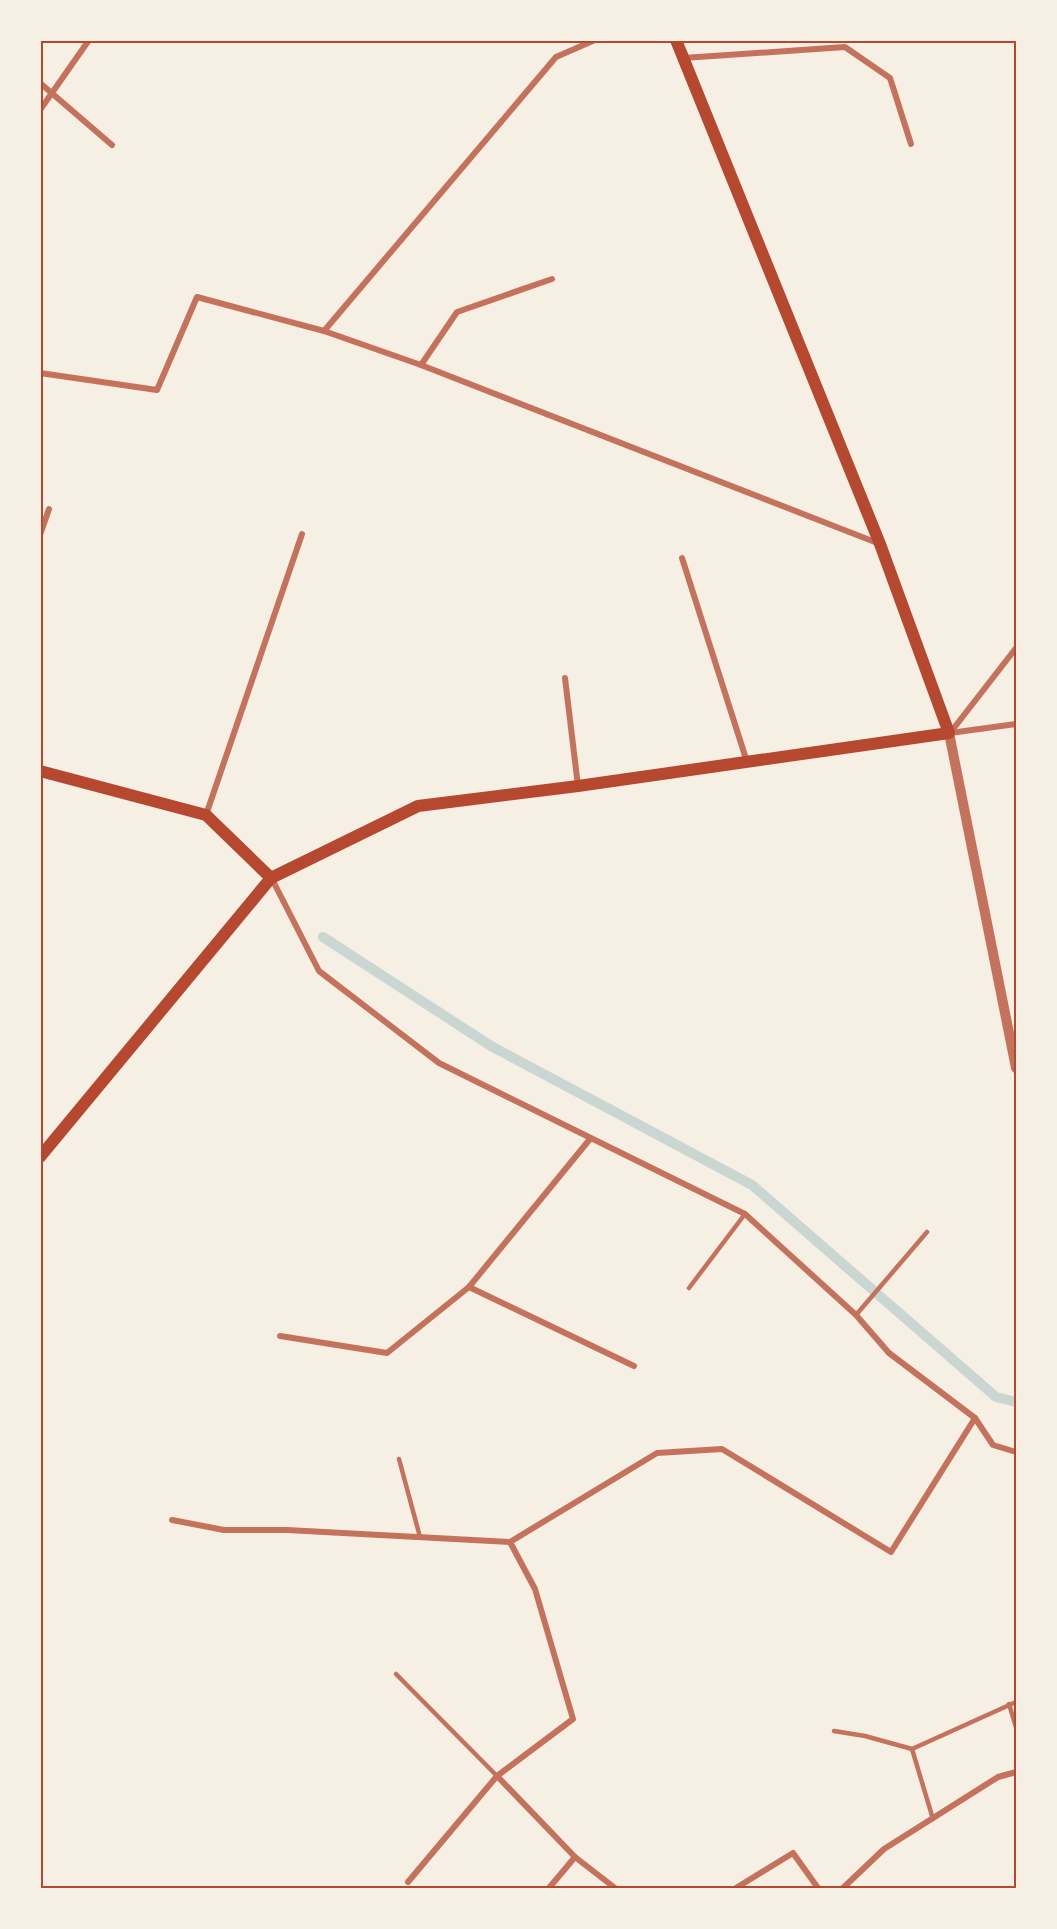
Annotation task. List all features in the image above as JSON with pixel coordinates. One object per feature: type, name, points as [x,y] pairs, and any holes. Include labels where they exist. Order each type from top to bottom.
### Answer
[{"type":"main road","points":[[40,1157],[271,878],[417,806],[578,786],[949,733],[880,544],[675,40]]},
{"type":"main road","points":[[40,771],[206,815],[271,878]]},
{"type":"street","points":[[40,110],[89,40]]},
{"type":"street","points":[[324,331],[556,57],[595,40]]},
{"type":"street","points":[[683,58],[845,47],[890,78],[911,144]]},
{"type":"street","points":[[40,83],[112,145]]},
{"type":"street","points":[[421,364],[457,312],[552,279]]},
{"type":"street","points":[[40,374],[157,390],[197,297],[324,331],[421,364],[880,544]]},
{"type":"street","points":[[40,535],[49,509]]},
{"type":"street","points":[[206,815],[302,534]]},
{"type":"street","points":[[682,558],[747,762]]},
{"type":"street","points":[[949,733],[1017,648]]},
{"type":"street","points":[[565,678],[578,786]]},
{"type":"street","points":[[949,733],[1017,724]]},
{"type":"street","points":[[949,733],[1017,1068]]},
{"type":"street","points":[[271,878],[319,971],[439,1064],[745,1214],[856,1315],[889,1353],[975,1418],[993,1445],[1017,1452]]},
{"type":"street","points":[[280,1336],[387,1353],[469,1287],[590,1139]]},
{"type":"street","points":[[469,1287],[634,1366]]},
{"type":"street","points":[[172,1521],[224,1530],[287,1530],[510,1542],[657,1453],[722,1449],[891,1552],[975,1418]]},
{"type":"street","points":[[408,1882],[497,1776],[573,1719],[535,1589],[510,1542]]},
{"type":"street","points":[[843,1888],[884,1849],[998,1777],[1017,1772]]},
{"type":"street","points":[[497,1776],[575,1857],[615,1888]]},
{"type":"street","points":[[736,1888],[793,1852],[818,1888]]},
{"type":"street","points":[[549,1888],[575,1857]]},
{"type":"lane","points":[[689,1288],[745,1214]]},
{"type":"lane","points":[[856,1315],[927,1232]]},
{"type":"lane","points":[[399,1459],[420,1537]]},
{"type":"lane","points":[[396,1674],[497,1776]]},
{"type":"lane","points":[[834,1731],[865,1736],[912,1749],[1017,1702]]},
{"type":"lane","points":[[1009,1704],[1017,1726]]},
{"type":"lane","points":[[912,1749],[933,1819]]},
{"type":"waterway","points":[[323,937],[491,1046],[752,1185],[996,1397],[1016,1402]]}]
